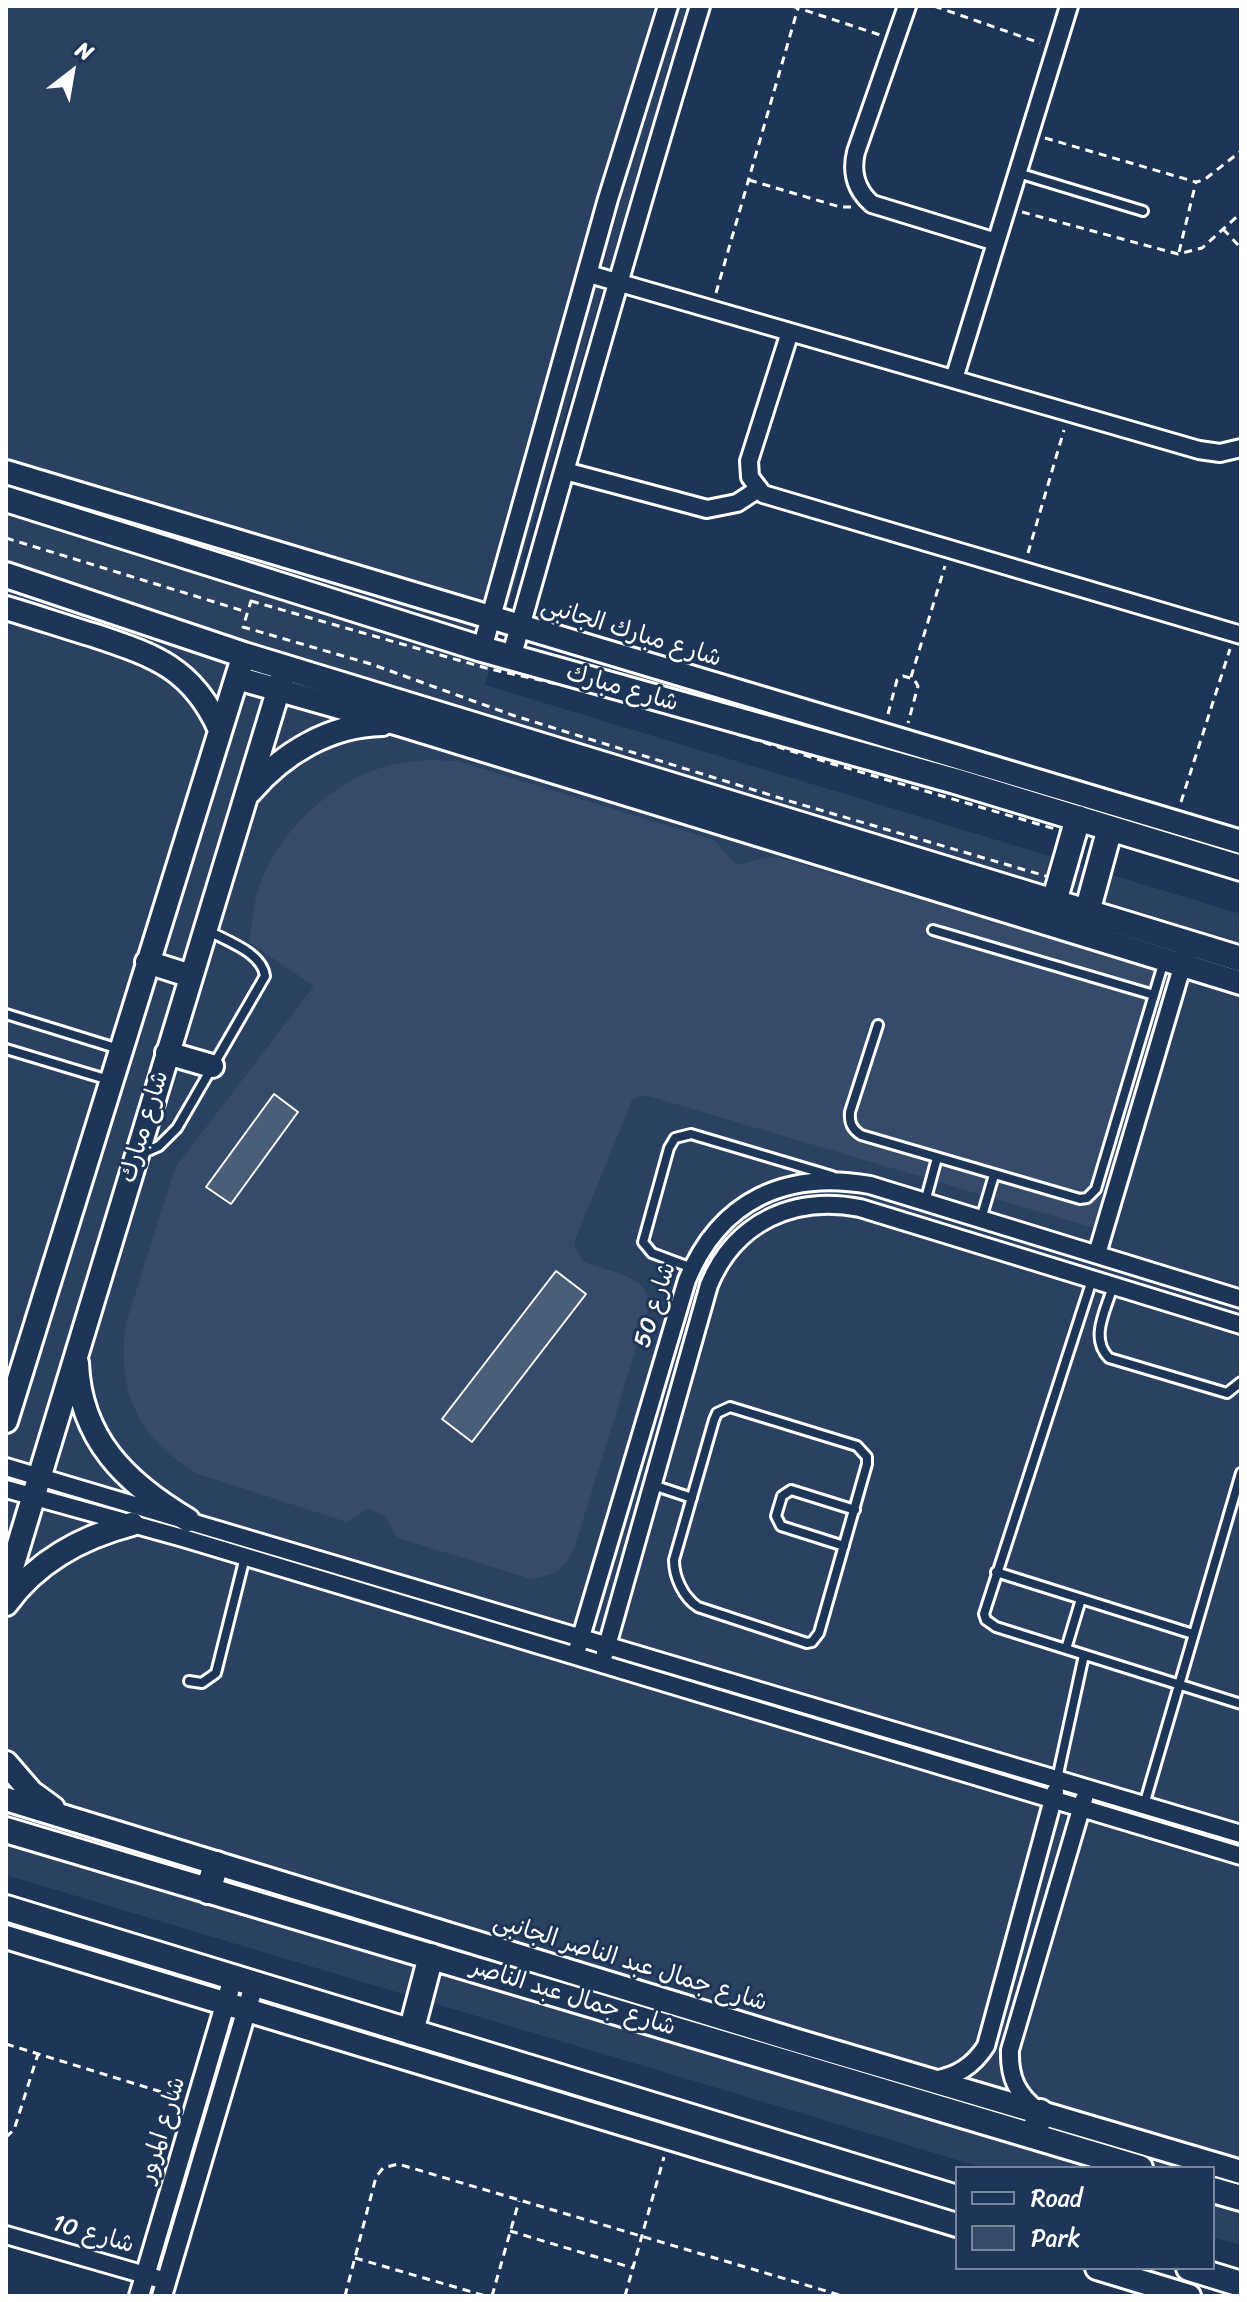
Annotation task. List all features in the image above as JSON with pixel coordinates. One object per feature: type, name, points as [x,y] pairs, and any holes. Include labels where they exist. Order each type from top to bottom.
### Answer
[{"type":"main road","name":"شارع مبارك الجانبى","points":[[6,472],[1241,842]]},
{"type":"main road","name":"شارع مبارك","points":[[6,499],[511,658],[955,781],[1075,826],[1110,828],[1241,868]]},
{"type":"main road","points":[[6,575],[240,666],[744,819],[1179,957],[1241,959]]},
{"type":"main road","points":[[6,608],[161,660],[186,678],[201,694],[220,730]]},
{"type":"main road","name":"شارع مبارك","points":[[6,1421],[240,666]]},
{"type":"main road","name":"شارع مبارك","points":[[6,1587],[282,679]]},
{"type":"main road","points":[[282,679],[399,724],[744,819],[1057,891],[1087,912],[1241,983]]},
{"type":"main road","points":[[247,796],[277,765],[313,741],[355,727],[399,724]]},
{"type":"main road","points":[[1057,891],[1075,826]]},
{"type":"main road","points":[[1087,912],[1110,828]]},
{"type":"main road","points":[[147,962],[191,976]]},
{"type":"main road","points":[[167,1053],[212,1066]]},
{"type":"main road","points":[[77,1348],[82,1396],[99,1441],[129,1479],[185,1529]]},
{"type":"main road","points":[[6,1604],[28,1579],[66,1550],[109,1530],[132,1524]]},
{"type":"main road","points":[[6,1763],[31,1792],[75,1820]]},
{"type":"main road","name":"شارع جمال عبد الناصر الجانبى","points":[[6,1799],[791,2051],[934,2080],[1241,2172]]},
{"type":"main road","name":"شارع جمال عبد الناصر","points":[[6,1830],[431,1956],[791,2051],[1034,2136],[1133,2166]]},
{"type":"main road","points":[[208,1891],[216,1864]]},
{"type":"main road","points":[[6,1908],[955,2197]]},
{"type":"main road","points":[[6,1937],[955,2224]]},
{"type":"main road","points":[[411,2032],[431,1956]]},
{"type":"main road","points":[[1034,2136],[1040,2112]]},
{"type":"main road","points":[[1215,2191],[1241,2198]]},
{"type":"main road","points":[[1104,2270],[1189,2296]]},
{"type":"main road","points":[[1195,2270],[1241,2286],[1238,2296]]},
{"type":"street","points":[[482,649],[608,199],[668,6]]},
{"type":"street","points":[[511,658],[620,283],[638,209],[700,6]]},
{"type":"street","points":[[907,6],[854,162],[855,181],[872,204],[996,242]]},
{"type":"street","points":[[954,379],[1069,6]]},
{"type":"street","points":[[589,274],[1210,453],[1241,448]]},
{"type":"street","points":[[790,332],[749,461],[750,477],[757,490],[769,497],[1238,635]]},
{"type":"street","points":[[535,466],[707,509],[737,503],[757,490]]},
{"type":"street","points":[[1097,1254],[1179,957]]},
{"type":"street","name":"شارع 50","points":[[575,1658],[692,1268],[713,1232],[757,1197],[795,1184],[852,1182],[1241,1299]]},
{"type":"street","name":"شارع 50","points":[[601,1666],[714,1271],[731,1247],[766,1218],[797,1206],[830,1204],[860,1208],[1241,1325]]},
{"type":"street","points":[[1060,1269],[1066,1245]]},
{"type":"street","points":[[676,1317],[698,1325]]},
{"type":"street","points":[[6,1467],[35,1486],[132,1524],[185,1529],[245,1557],[1241,1856]]},
{"type":"street","points":[[6,1489],[35,1486],[581,1637],[1241,1834]]},
{"type":"street","points":[[934,2080],[960,2073],[986,2046],[1057,1779]]},
{"type":"street","points":[[1040,2112],[1028,2103],[1013,2079],[1010,2050],[1087,1788]]},
{"type":"street","name":"شارع المرور","points":[[139,2296],[210,2056],[236,2006],[244,1981]]},
{"type":"street","name":"شارع المرور","points":[[164,2289],[232,2063],[236,2006]]},
{"type":"street","points":[[210,2056],[232,2063]]},
{"type":"street","name":"شارع 10","points":[[6,2235],[145,2275],[164,2289]]},
{"type":"lane","points":[[1018,173],[1143,211]]},
{"type":"lane","points":[[136,1155],[159,1146],[169,1138],[265,976],[257,958],[205,929]]},
{"type":"lane","points":[[933,930],[1154,995]]},
{"type":"lane","points":[[878,1025],[850,1112],[851,1126],[861,1135],[1080,1199],[1096,1189],[1154,995],[1179,957]]},
{"type":"lane","points":[[6,1014],[120,1050]]},
{"type":"lane","points":[[6,1049],[110,1081]]},
{"type":"lane","points":[[692,1268],[652,1253],[643,1242],[669,1148],[680,1135],[691,1134],[852,1182]]},
{"type":"lane","points":[[925,1202],[937,1158]]},
{"type":"lane","points":[[981,1219],[994,1175]]},
{"type":"lane","points":[[1092,1279],[984,1608],[986,1620],[996,1627],[1241,1704]]},
{"type":"lane","points":[[1113,1285],[1098,1334],[1100,1348],[1109,1358],[1227,1393],[1241,1382]]},
{"type":"lane","points":[[730,1407],[857,1446],[864,1451],[867,1464],[855,1510],[819,1633],[812,1642],[705,1610],[686,1597],[676,1574],[674,1560],[714,1420],[717,1413],[730,1407]]},
{"type":"lane","points":[[1144,1805],[1241,1473]]},
{"type":"lane","points":[[652,1485],[692,1498]]},
{"type":"lane","points":[[844,1546],[781,1526],[776,1516],[782,1496],[791,1490],[855,1510]]},
{"type":"lane","points":[[189,1681],[202,1683],[216,1673],[245,1557]]},
{"type":"lane","points":[[996,1572],[1193,1634]]},
{"type":"lane","points":[[1066,1649],[1081,1599]]},
{"type":"lane","points":[[1057,1779],[1084,1655]]},
{"type":"path","points":[[792,6],[895,40]]},
{"type":"path","points":[[934,6],[1056,48]]},
{"type":"path","points":[[712,309],[798,8]]},
{"type":"path","points":[[1030,133],[1196,182],[1204,180],[1241,151]]},
{"type":"path","points":[[749,180],[846,208],[857,206],[866,198]]},
{"type":"path","points":[[1178,254],[1196,182]]},
{"type":"path","points":[[1007,207],[1178,254],[1202,248],[1241,213]]},
{"type":"path","points":[[1223,229],[1241,248]]},
{"type":"path","points":[[1023,572],[1069,412]]},
{"type":"path","points":[[6,538],[247,612]]},
{"type":"path","points":[[911,678],[950,551]]},
{"type":"path","points":[[251,601],[486,668],[624,699],[833,764],[1075,826],[1086,838],[1073,884],[1057,891],[796,803],[515,716],[384,668],[243,627],[247,612],[251,601]]},
{"type":"path","points":[[1174,822],[1238,635]]},
{"type":"path","points":[[903,676],[916,681],[918,686],[893,739],[897,680],[903,676]]},
{"type":"path","points":[[6,2044],[196,2103]]},
{"type":"path","points":[[6,2137],[14,2130],[38,2054]]},
{"type":"path","points":[[625,2296],[670,2138]]},
{"type":"path","points":[[345,2296],[376,2177],[387,2166],[398,2164],[843,2296]]},
{"type":"path","points":[[492,2296],[519,2201]]},
{"type":"path","points":[[510,2231],[633,2268]]},
{"type":"path","points":[[354,2258],[486,2296]]},
{"type":"shaded area","points":[[6,6],[687,6],[485,685],[1241,914],[1241,2245],[1215,2238],[1215,2166],[977,2166],[6,1875]]},
{"type":"green space","points":[[427,760],[457,761],[714,840],[736,865],[774,856],[1170,975],[1094,1228],[645,1095],[632,1100],[575,1240],[575,1247],[582,1261],[636,1281],[648,1297],[648,1309],[574,1549],[557,1571],[531,1579],[398,1538],[385,1517],[369,1508],[347,1522],[198,1474],[177,1460],[146,1429],[129,1392],[125,1371],[126,1323],[175,1168],[314,986],[249,942],[257,895],[267,867],[295,827],[332,793],[374,770]]},
{"type":"building","points":[[274,1094],[298,1112],[231,1204],[206,1187]]},
{"type":"building","points":[[556,1271],[586,1294],[472,1442],[442,1419]]}]
